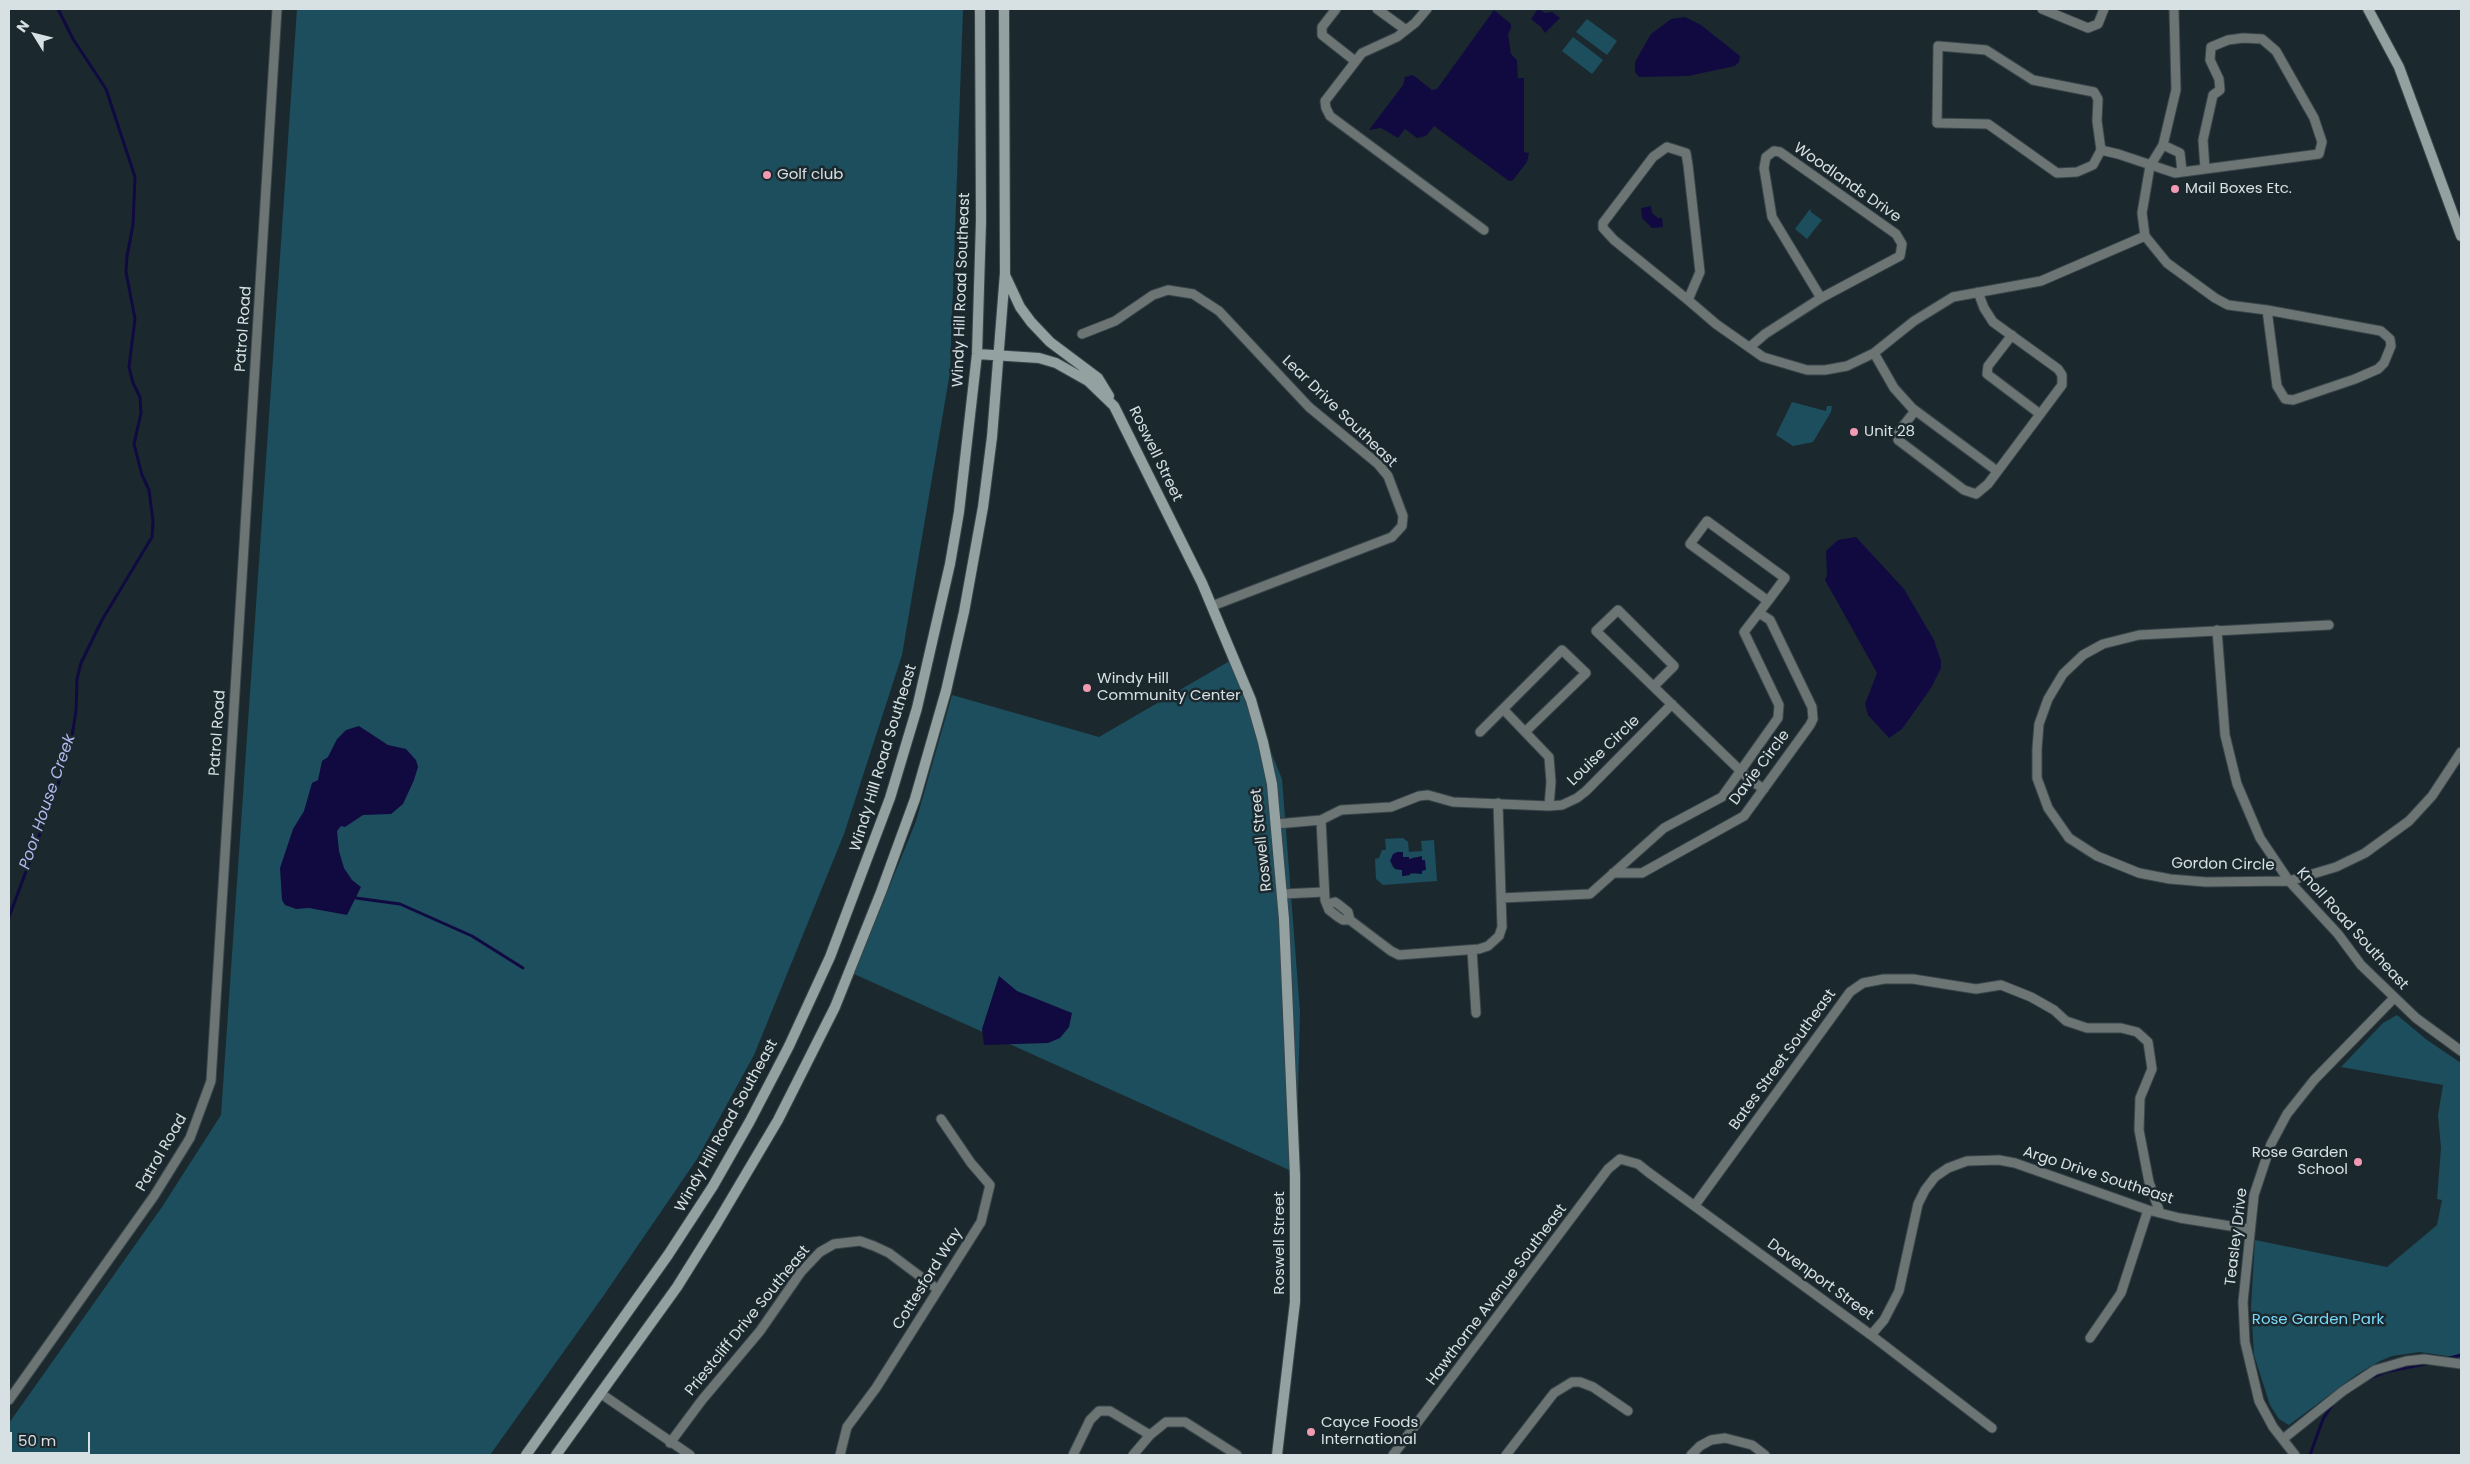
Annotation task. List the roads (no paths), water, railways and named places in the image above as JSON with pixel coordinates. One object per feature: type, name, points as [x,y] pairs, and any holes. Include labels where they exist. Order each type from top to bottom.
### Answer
[{"type":"main road","name":"Windy Hill Road Southeast","points":[[526,1455],[638,1299],[713,1186],[785,1054],[830,957],[890,798],[930,653],[958,512],[977,354],[981,222],[980,9]]},
{"type":"main road","points":[[998,9],[1004,28]]},
{"type":"main road","points":[[556,1455],[696,1257],[778,1120],[835,1007],[881,892],[915,799],[946,691],[962,621],[983,507],[999,356],[1004,273],[1004,9]]},
{"type":"main road","points":[[2368,9],[2399,67],[2419,117],[2461,236]]},
{"type":"main road","points":[[1004,273],[1020,307],[1030,322],[1050,342],[1098,378],[1114,406]]},
{"type":"main road","name":"Roswell Street","points":[[977,354],[1039,358],[1056,363],[1092,384],[1114,406],[1212,606],[1251,700],[1263,742],[1272,784],[1282,894],[1294,1117],[1296,1270],[1291,1348],[1277,1455]]},
{"type":"street","name":"Patrol Road","points":[[9,1400],[154,1196],[190,1138],[211,1081],[277,9]]},
{"type":"street","points":[[1336,9],[1322,27],[1322,35],[1355,61]]},
{"type":"street","points":[[1377,9],[1406,30]]},
{"type":"street","points":[[1427,9],[1397,37],[1367,50],[1355,61],[1325,101],[1328,113],[1484,230]]},
{"type":"street","points":[[2042,9],[2088,28],[2098,24],[2104,9]]},
{"type":"street","points":[[2174,9],[2176,90],[2163,144],[2150,166],[2142,213],[2145,236],[2167,263],[2228,306],[2267,310],[2381,331],[2390,339],[2391,346],[2384,362],[2378,369],[2293,400],[2285,399],[2277,386],[2267,310]]},
{"type":"street","points":[[2101,150],[2175,173],[2315,156],[2321,152],[2322,142],[2308,105],[2276,51],[2267,40],[2243,38],[2228,40],[2211,47],[2210,60],[2219,79],[2220,90],[2214,95],[2203,140],[2205,169]]},
{"type":"street","points":[[1938,46],[1986,50],[2033,80],[2094,92],[2098,99],[2101,150],[2093,165],[2077,172],[2062,174],[2057,173],[1988,124],[1937,123],[1938,46]]},
{"type":"street","points":[[2163,144],[2180,153],[2182,172]]},
{"type":"street","points":[[1688,300],[1700,272],[1688,165],[1686,153],[1667,148],[1653,157],[1603,224],[1603,228],[1614,240],[1716,324],[1763,357],[1778,363],[1807,370],[1847,366],[1874,353],[1940,303],[1953,297],[2041,281],[2145,236]]},
{"type":"street","name":"Woodlands Drive","points":[[1750,347],[1765,334],[1821,298],[1876,267],[1897,259],[1902,253],[1902,244],[1896,234],[1780,152],[1774,151],[1766,157],[1764,168],[1772,217],[1821,298]]},
{"type":"street","name":"Lear Drive Southeast","points":[[1082,334],[1115,321],[1153,295],[1168,290],[1193,294],[1218,311],[1320,417],[1378,464],[1388,476],[1402,516],[1402,526],[1392,536],[1212,606]]},
{"type":"street","points":[[1915,411],[1899,431],[1898,440],[1964,490],[1976,494],[1981,491],[1997,471],[2062,385],[2062,375],[2058,369],[1993,322],[1984,308],[1978,292]]},
{"type":"street","points":[[2012,335],[1988,366],[1987,374],[2040,414]]},
{"type":"street","points":[[1874,353],[1894,388],[1915,411],[1997,471]]},
{"type":"street","name":"Davie Circle","points":[[1501,898],[1590,894],[1664,828],[1722,797],[1778,718],[1780,712],[1779,705],[1744,632],[1768,602],[1785,578],[1707,521],[1690,544],[1768,602]]},
{"type":"street","points":[[1654,686],[1674,666],[1618,610],[1596,632],[1741,770],[1764,789]]},
{"type":"street","name":"Davie Circle","points":[[1612,874],[1642,873],[1744,816],[1810,725],[1813,714],[1812,707],[1770,620],[1759,612]]},
{"type":"street","name":"Gordon Circle","points":[[2329,625],[2139,635],[2103,644],[2083,655],[2063,674],[2048,699],[2039,724],[2037,749],[2037,778],[2048,808],[2069,838],[2097,856],[2139,873],[2170,879],[2206,882],[2289,881],[2336,867],[2365,853],[2409,821],[2432,796],[2461,752]]},
{"type":"street","name":"Knoll Road Southeast","points":[[2216,630],[2225,735],[2237,784],[2260,838],[2289,881],[2338,934],[2361,965],[2416,1018],[2461,1051]]},
{"type":"street","points":[[1480,732],[1562,650],[1586,673],[1525,732]]},
{"type":"street","name":"Louise Circle","points":[[1276,824],[1321,820],[1341,810],[1391,807],[1419,796],[1428,795],[1453,802],[1549,806],[1570,802],[1586,790],[1672,704]]},
{"type":"street","points":[[1503,710],[1546,752],[1551,762],[1549,806]]},
{"type":"street","points":[[1321,820],[1324,892],[1328,904],[1335,902],[1348,912],[1350,920],[1399,955],[1472,950],[1488,946],[1501,932],[1498,803]]},
{"type":"street","points":[[1282,894],[1324,892]]},
{"type":"street","points":[[1472,950],[1476,1013]]},
{"type":"street","name":"Bates Street Southeast","points":[[1695,1205],[1850,992],[1863,984],[1884,979],[1913,979],[1976,989],[2001,985],[2031,997],[2054,1010],[2066,1021],[2087,1028],[2121,1028],[2137,1032],[2148,1042],[2152,1069],[2140,1098],[2138,1130],[2149,1182],[2160,1213]]},
{"type":"street","name":"Teasley Drive","points":[[2295,1455],[2273,1427],[2259,1401],[2245,1342],[2243,1302],[2249,1229],[2259,1177],[2271,1144],[2287,1114],[2314,1080],[2394,998]]},
{"type":"street","name":"Cottesford Way","points":[[840,1455],[847,1427],[876,1388],[937,1288],[981,1222],[990,1184],[971,1163],[941,1119]]},
{"type":"street","name":"Hawthorne Avenue Southeast","points":[[1393,1455],[1608,1169],[1620,1160],[1628,1160]]},
{"type":"street","name":"Davenport Street","points":[[1628,1160],[1695,1205],[1871,1335],[1992,1428]]},
{"type":"street","name":"Argo Drive Southeast","points":[[1871,1335],[1884,1320],[1899,1292],[1921,1197],[1935,1177],[1948,1168],[1967,1161],[1983,1160],[2015,1163],[2148,1210],[2249,1229]]},
{"type":"street","points":[[2090,1338],[2122,1293],[2148,1210]]},
{"type":"street","name":"Priestcliff Drive Southeast","points":[[670,1443],[702,1400],[760,1331],[800,1272],[820,1252],[834,1244],[860,1241],[888,1252],[937,1288]]},
{"type":"street","points":[[2283,1439],[2343,1390],[2375,1370],[2406,1361],[2424,1359],[2461,1364]]},
{"type":"street","points":[[1506,1455],[1554,1392],[1572,1382],[1580,1382],[1593,1387],[1628,1411]]},
{"type":"street","points":[[600,1393],[690,1455]]},
{"type":"street","points":[[1073,1455],[1090,1420],[1099,1411],[1110,1411],[1150,1435]]},
{"type":"street","points":[[1133,1455],[1150,1435],[1166,1422],[1185,1422],[1237,1455]]},
{"type":"street","points":[[1691,1455],[1706,1443],[1725,1438],[1752,1445],[1765,1455]]},
{"type":"waterway","name":"Poor House Creek","points":[[9,917],[57,788],[71,742],[76,711],[77,679],[81,663],[102,620],[152,537],[153,521],[149,490],[142,475],[134,444],[141,413],[140,397],[133,383],[129,367],[135,319],[126,272],[133,225],[135,177],[106,89],[73,39],[58,9]]},
{"type":"waterway","points":[[356,898],[400,904],[472,936],[523,968]]},
{"type":"waterway","points":[[2446,1359],[2461,1355]]},
{"type":"waterway","points":[[2368,1379],[2385,1372],[2430,1363]]},
{"type":"waterway","points":[[2310,1455],[2323,1419],[2333,1404]]},
{"type":"place","name":"Golf club","points":[[767,175]]},
{"type":"place","name":"Mail Boxes Etc.","points":[[2175,189]]},
{"type":"place","name":"Unit 28","points":[[1854,432]]},
{"type":"place","name":"Windy Hill Community Center","points":[[1087,688]]},
{"type":"place","name":"Rose Garden School","points":[[2358,1162]]},
{"type":"place","name":"Cayce Foods International","points":[[1311,1432]]},
{"type":"park label","name":"Rose Garden Park","points":[[2318,1320]]}]
